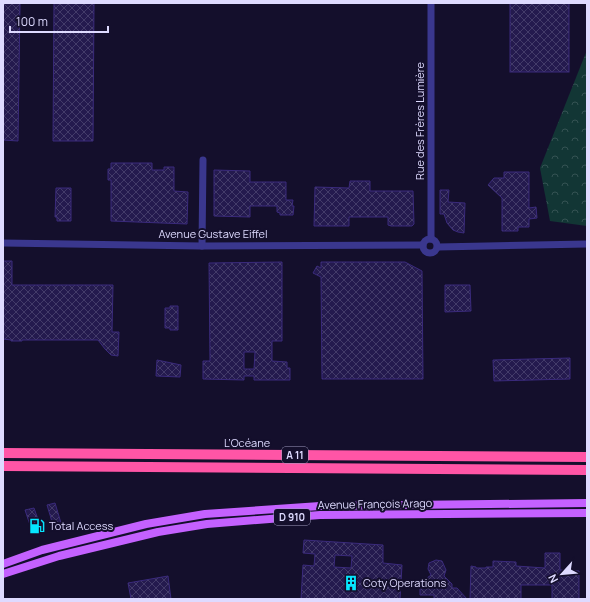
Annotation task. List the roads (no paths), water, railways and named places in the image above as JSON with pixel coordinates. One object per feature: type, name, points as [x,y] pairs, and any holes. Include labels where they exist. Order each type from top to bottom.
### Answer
[{"type":"highway","name":"L’Océane","points":[[3,453],[587,457]]},
{"type":"highway","name":"A 11","points":[[3,466],[587,470]]},
{"type":"main road","name":"Avenue François Arago","points":[[3,564],[42,550],[146,524],[205,514],[320,506],[587,503]]},
{"type":"main road","name":"Avenue François Arago","points":[[3,574],[74,552],[158,532],[207,524],[320,515],[587,513]]},
{"type":"street","name":"Rue des Frères Lumière","points":[[430,239],[431,3]]},
{"type":"street","points":[[202,246],[203,160]]},
{"type":"street","points":[[430,239],[437,243],[438,247],[434,253],[430,254],[424,250],[423,245],[430,239]]},
{"type":"street","name":"Avenue Gustave Eiffel","points":[[3,243],[202,246],[423,245]]},
{"type":"street","points":[[438,247],[587,244]]},
{"type":"place","name":"Total Access","points":[[37,526]]},
{"type":"place","name":"Coty Operations","points":[[351,583]]}]
